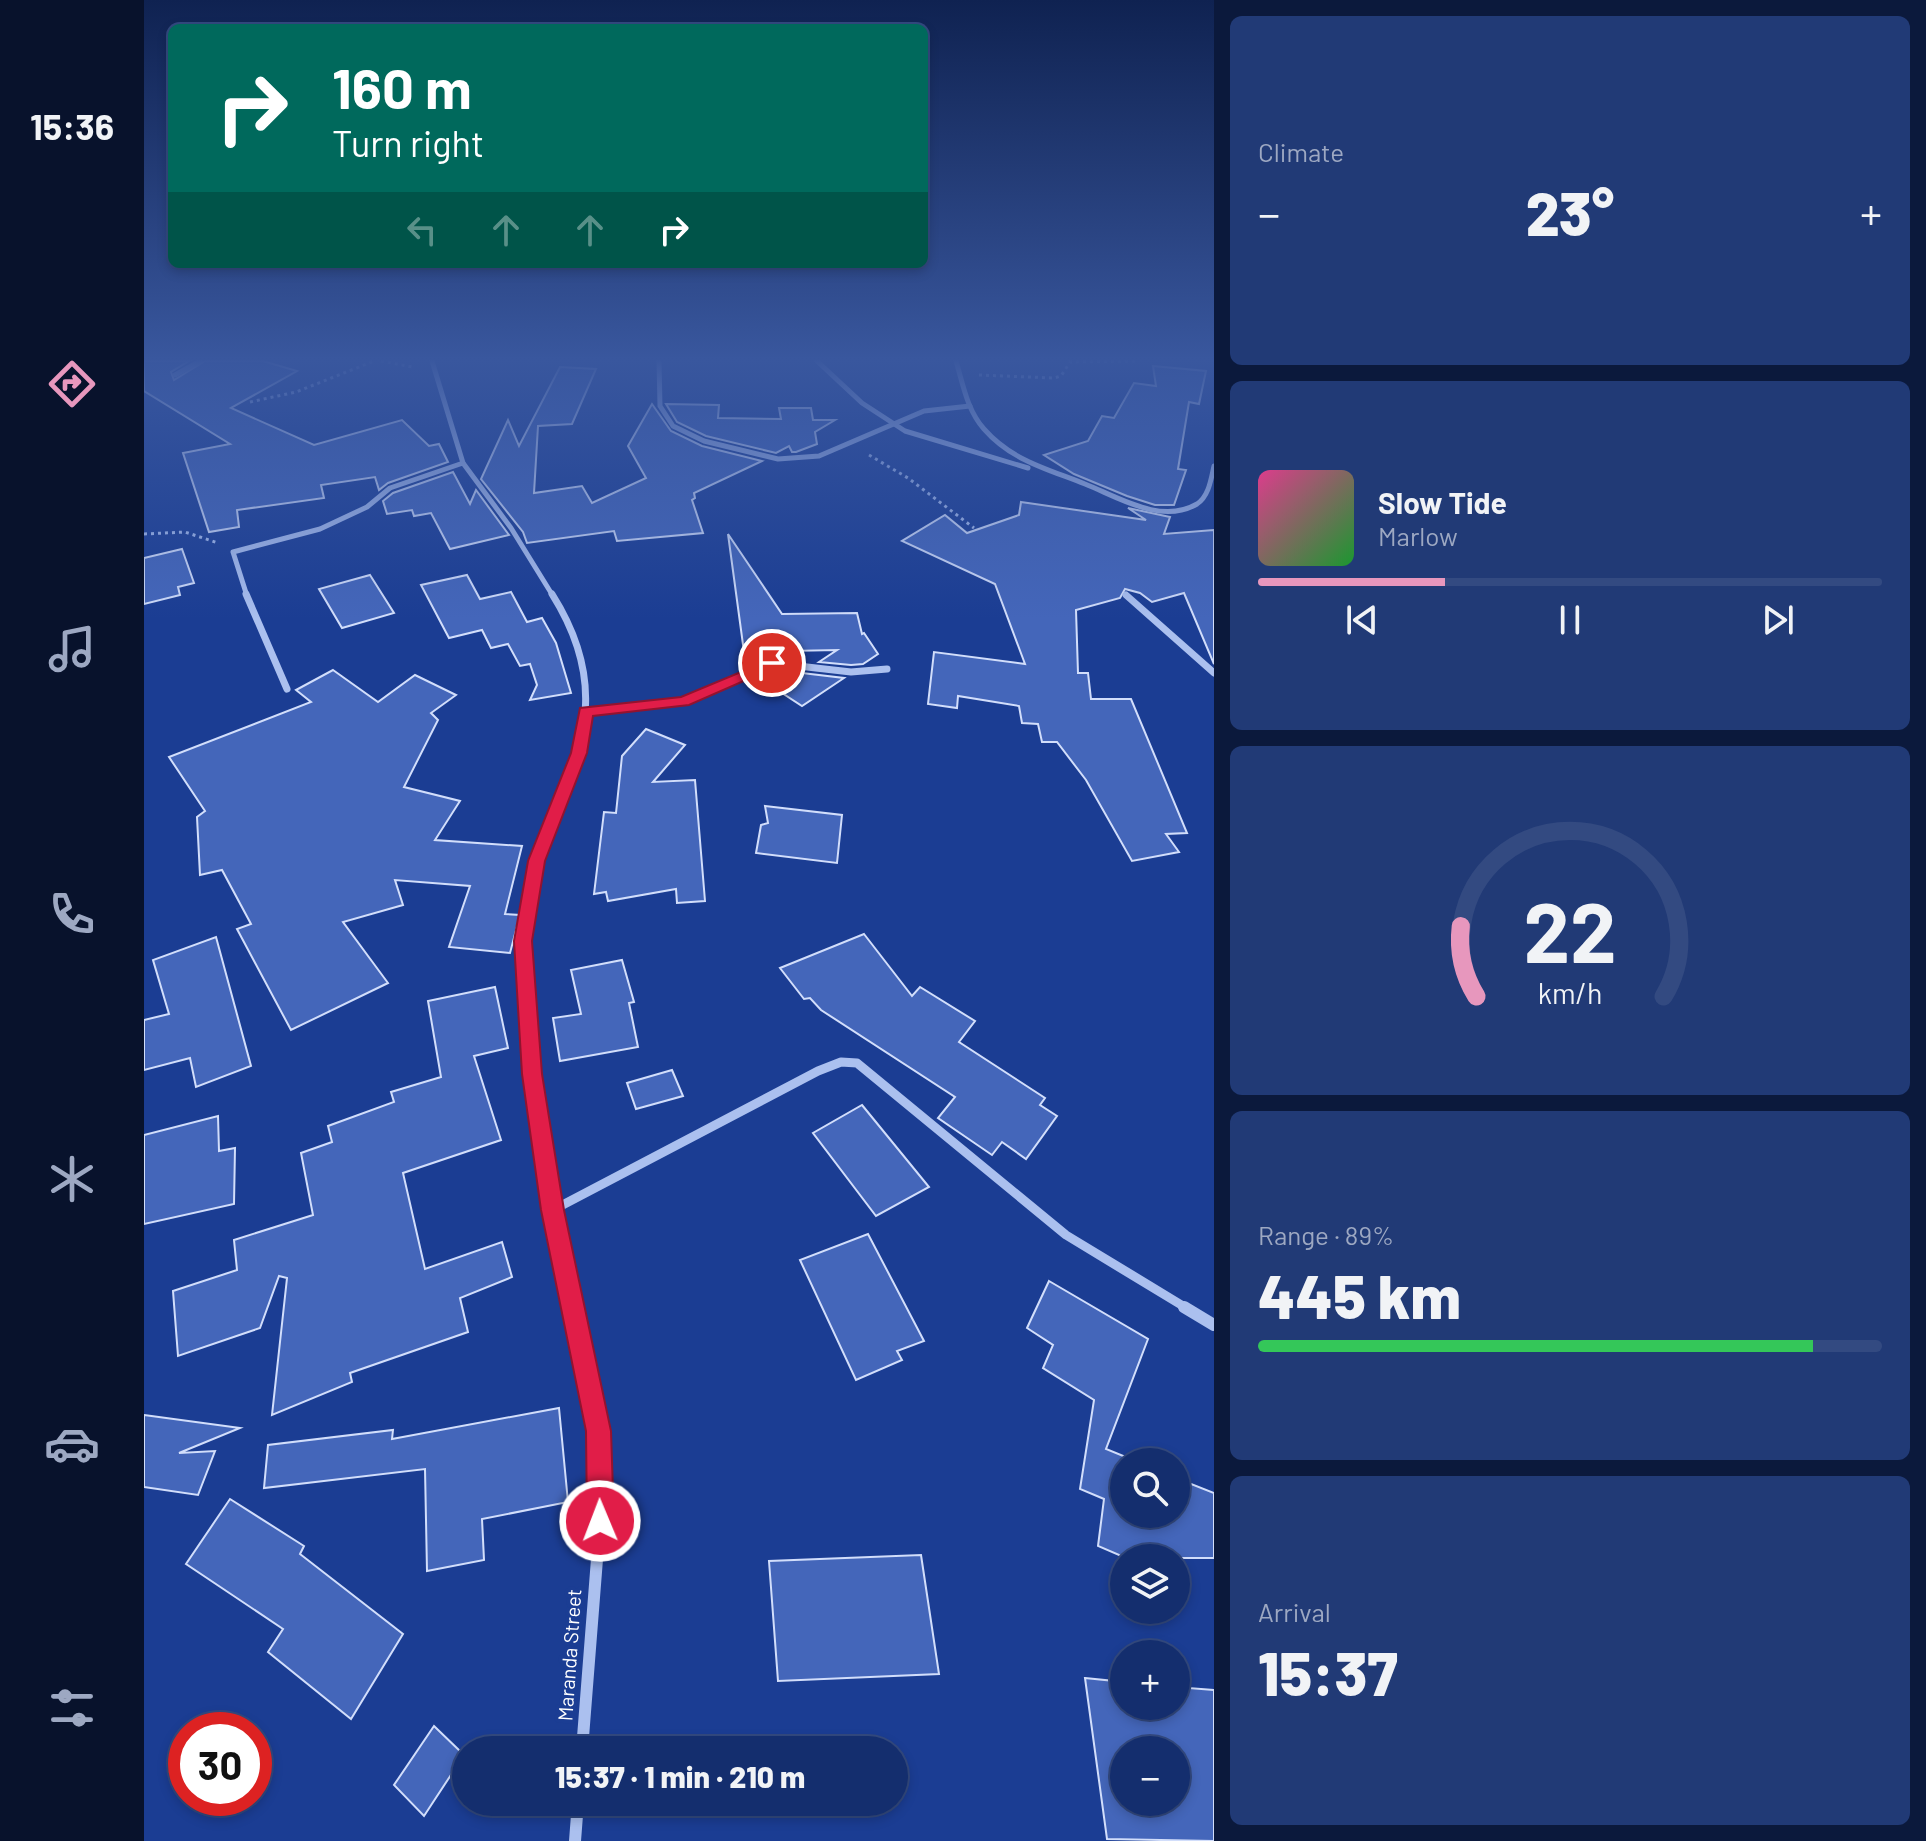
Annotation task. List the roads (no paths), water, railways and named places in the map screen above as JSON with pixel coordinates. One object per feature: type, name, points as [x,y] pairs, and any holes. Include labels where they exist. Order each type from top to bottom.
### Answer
[{"type":"street","name":"Maranda Street","points":[[458,447],[463,463],[511,528],[564,613],[585,665],[586,711],[579,753],[537,861],[523,941],[532,1074],[553,1210],[598,1431],[600,1521],[583,1736]]},
{"type":"street","points":[[736,447],[789,460],[813,457],[837,447]]},
{"type":"street","points":[[944,447],[1092,486],[1117,501],[1167,509],[1199,503],[1208,491],[1214,466]]},
{"type":"street","points":[[1004,447],[1047,474]]},
{"type":"street","points":[[287,689],[238,576],[233,552],[320,529],[367,507],[390,488],[463,463]]},
{"type":"street","points":[[1126,595],[1214,673]]},
{"type":"street","points":[[586,711],[684,702],[772,663],[851,672],[887,669]]},
{"type":"street","points":[[553,1210],[818,1071],[841,1062],[857,1063],[1066,1235],[1214,1325]]},
{"type":"street","points":[[575,1841],[577,1816]]}]
